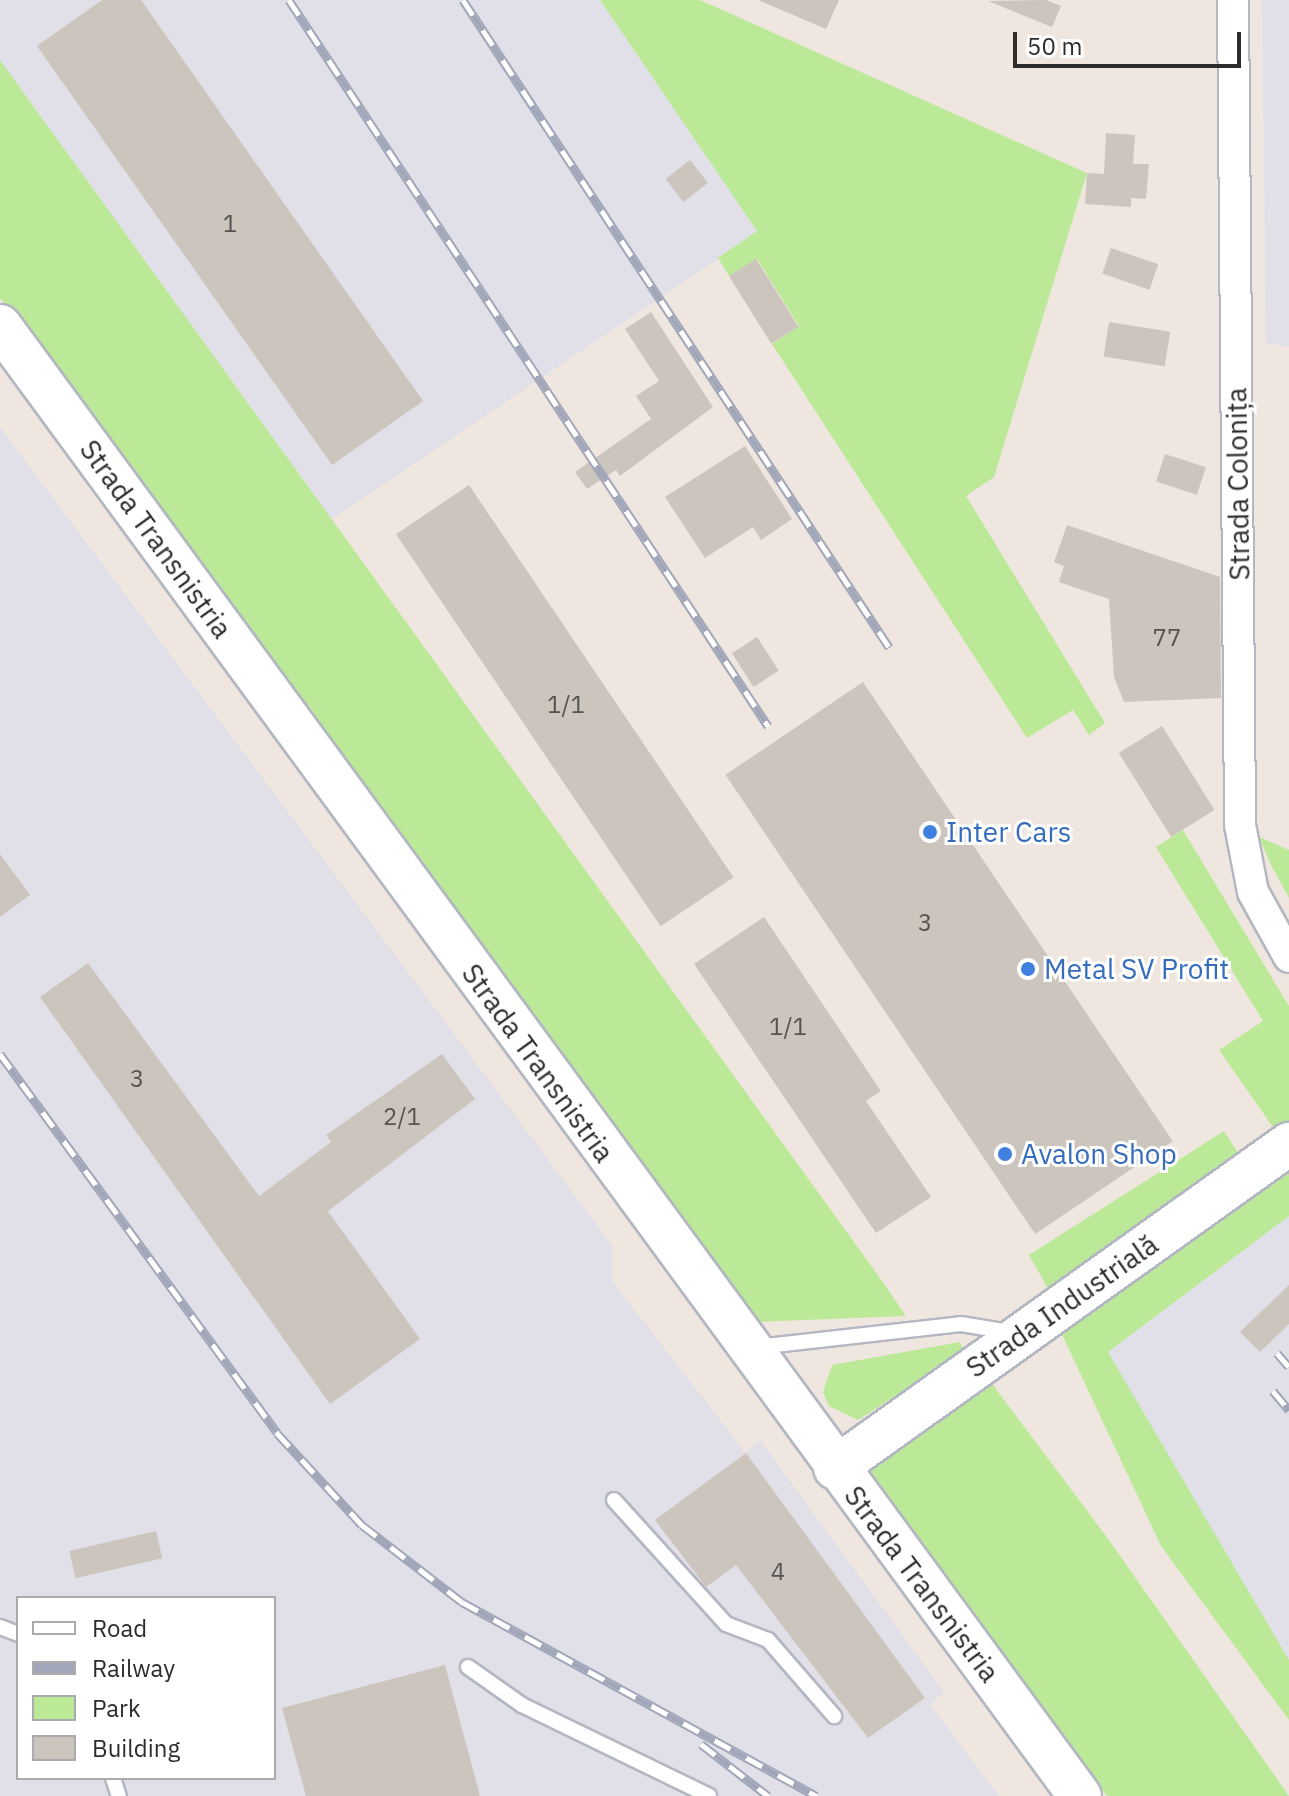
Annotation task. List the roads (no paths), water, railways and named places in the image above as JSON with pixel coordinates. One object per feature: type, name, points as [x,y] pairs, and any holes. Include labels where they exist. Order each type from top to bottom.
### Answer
[{"type":"street","name":"Strada Colonița","points":[[1233,0],[1240,825],[1253,892],[1289,957]]},
{"type":"street","name":"Strada Transnistria","points":[[0,326],[746,1348],[1080,1796]]},
{"type":"street","name":"Strada Industrială","points":[[835,1468],[1289,1144]]},
{"type":"lane","points":[[746,1348],[961,1324],[1022,1334]]},
{"type":"lane","points":[[614,1500],[726,1624],[768,1640],[834,1716]]},
{"type":"lane","points":[[468,1667],[522,1705],[709,1796]]},
{"type":"railway","points":[[289,0],[768,726]]},
{"type":"railway","points":[[463,0],[889,647]]},
{"type":"railway","points":[[0,1054],[277,1433],[362,1525],[462,1602],[816,1796]]},
{"type":"railway","points":[[1277,1353],[1289,1367]]},
{"type":"railway","points":[[1273,1391],[1289,1410]]},
{"type":"railway","points":[[701,1744],[768,1796]]},
{"type":"place","name":"Inter Cars","points":[[930,832]]},
{"type":"place","name":"Metal SV Profit","points":[[1028,969]]},
{"type":"place","name":"Avalon Shop","points":[[1005,1154]]}]
